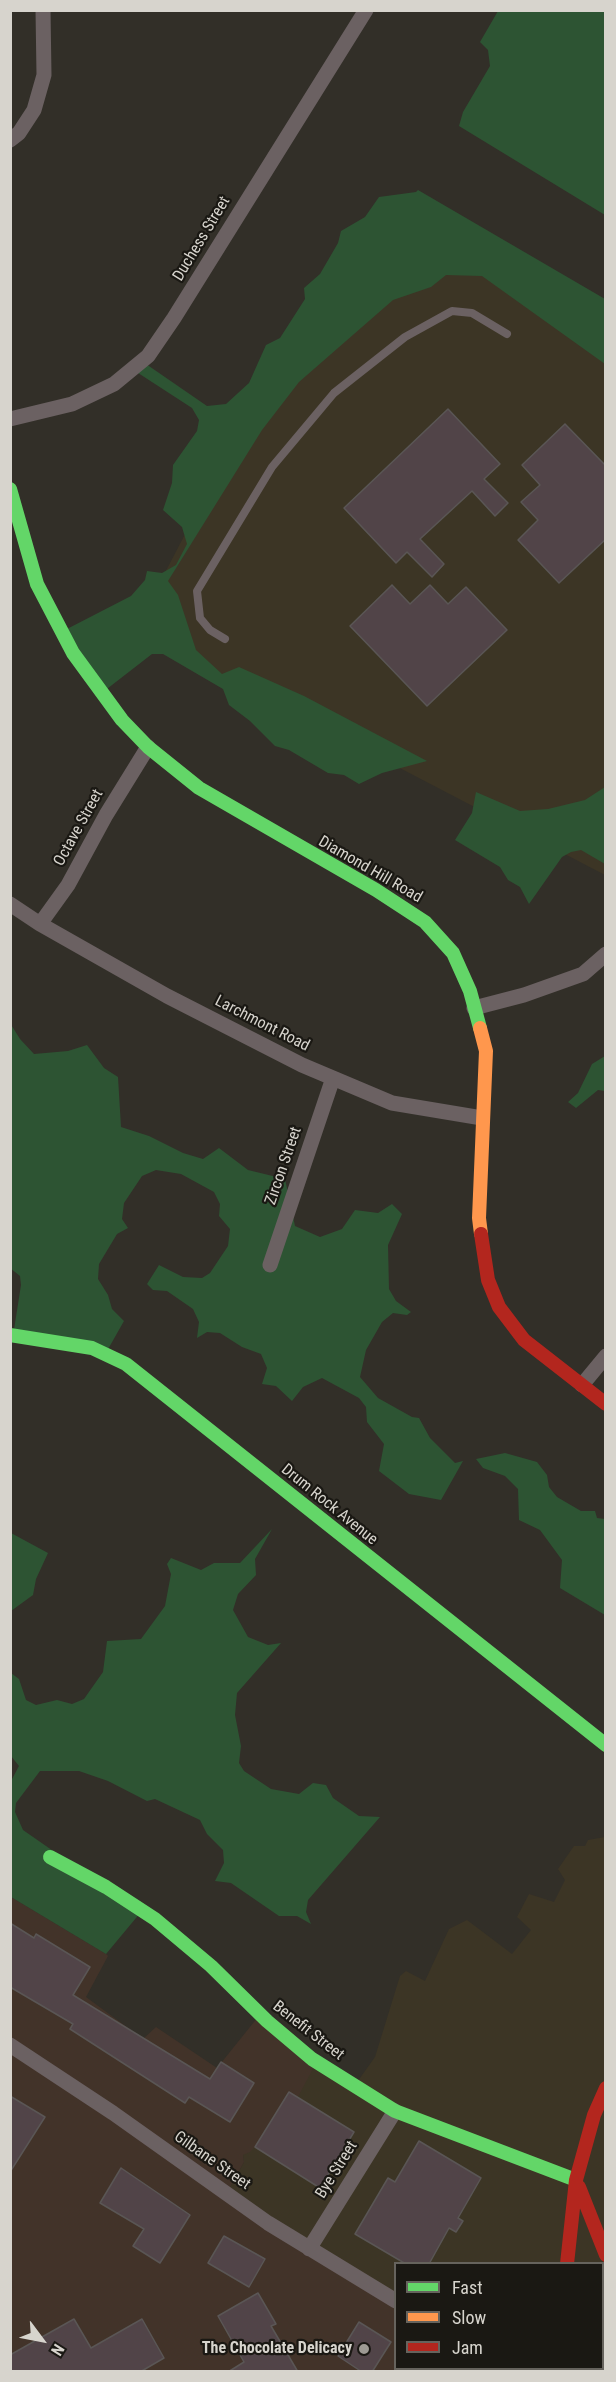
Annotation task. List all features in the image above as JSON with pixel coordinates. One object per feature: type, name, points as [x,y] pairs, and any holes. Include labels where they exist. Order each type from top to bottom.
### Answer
[{"type":"street","points":[[10,140],[20,133],[34,110],[44,75],[43,10]]},
{"type":"street","name":"Duchess Street","points":[[10,419],[72,404],[114,384],[148,356],[366,10]]},
{"type":"street","name":"Diamond Hill Road","points":[[10,489],[13,507],[37,584],[73,653],[122,720],[148,747],[207,794],[376,890],[425,922],[453,953],[474,1008],[486,1051],[479,1218],[488,1280],[499,1307],[508,1322],[524,1340],[606,1404]]},
{"type":"street","name":"Octave Street","points":[[40,924],[68,885],[106,815],[148,747]]},
{"type":"street","name":"Larchmont Road","points":[[10,904],[40,924],[167,996],[333,1078],[392,1103],[482,1118]]},
{"type":"street","points":[[474,1008],[524,995],[583,974],[606,954]]},
{"type":"street","name":"Zircon Street","points":[[270,1265],[333,1078]]},
{"type":"street","name":"Drum Rock Avenue","points":[[10,1335],[92,1348],[126,1364],[606,1745]]},
{"type":"street","points":[[582,1385],[606,1356]]},
{"type":"street","name":"Benefit Street","points":[[50,1857],[106,1887],[154,1919],[211,1966],[267,2021],[312,2059],[395,2111],[576,2180]]},
{"type":"street","name":"Gilbane Street","points":[[10,2045],[309,2249],[394,2300]]},
{"type":"street","points":[[567,2262],[576,2180],[594,2115],[606,2088]]},
{"type":"street","name":"Bye Street","points":[[309,2249],[395,2111]]},
{"type":"street","points":[[576,2180],[606,2255]]},
{"type":"lane","points":[[225,639],[210,630],[200,618],[197,591],[272,467],[334,393],[405,337],[452,311],[472,313],[507,334]]},
{"type":"shaded area","points":[[461,230],[605,332],[605,875],[135,630],[252,406]]},
{"type":"shaded area","points":[[605,1837],[605,2371],[422,2372],[421,2370],[604,2370],[604,2262],[394,2262],[394,2300],[227,2193],[244,2162],[243,2155],[316,2063],[355,2085],[375,2057],[400,1976],[406,1971],[425,1981],[449,1929],[467,1920],[512,1954],[531,1930],[517,1917],[529,1894],[554,1902],[565,1880],[558,1869],[574,1846],[585,1846],[588,1840]]},
{"type":"shaded area","points":[[11,1897],[108,1956],[86,1997],[143,2039],[156,2027],[217,2068],[258,2017],[316,2063],[291,2110],[250,2152],[243,2155],[244,2162],[227,2193],[394,2300],[394,2370],[422,2371],[11,2372]]},
{"type":"green space","points":[[498,11],[605,11],[605,215],[459,126],[463,112],[490,66],[488,50],[480,42]]},
{"type":"green space","points":[[418,190],[605,299],[605,364],[482,276],[446,275],[431,287],[393,300],[299,382],[262,430],[168,581],[178,595],[196,650],[222,674],[239,667],[304,696],[427,761],[382,773],[359,784],[344,775],[328,773],[289,750],[275,746],[250,721],[229,705],[223,689],[163,654],[152,654],[103,692],[65,630],[131,596],[145,580],[147,571],[162,573],[176,565],[187,544],[182,527],[163,510],[172,483],[173,465],[197,431],[199,420],[192,408],[135,371],[146,364],[207,406],[226,404],[249,383],[266,345],[280,338],[305,299],[304,288],[320,274],[338,243],[341,231],[365,217],[379,197]]},
{"type":"green space","points":[[605,787],[605,864],[581,850],[571,852],[562,857],[529,904],[520,887],[508,880],[500,867],[455,840],[472,813],[476,792],[520,811],[548,809],[585,800]]},
{"type":"green space","points":[[10,1023],[20,1039],[34,1054],[68,1051],[87,1045],[104,1068],[118,1077],[121,1127],[203,1159],[219,1148],[248,1170],[285,1179],[295,1226],[320,1237],[342,1229],[355,1210],[378,1213],[392,1204],[402,1214],[388,1245],[389,1289],[396,1301],[411,1312],[407,1315],[393,1313],[382,1322],[366,1350],[360,1377],[378,1398],[412,1417],[419,1418],[430,1438],[455,1463],[463,1461],[441,1500],[409,1494],[379,1471],[384,1444],[367,1422],[366,1407],[359,1398],[322,1378],[303,1387],[292,1401],[276,1386],[262,1384],[267,1368],[261,1354],[242,1347],[220,1333],[207,1332],[197,1338],[199,1322],[193,1309],[167,1291],[153,1290],[147,1284],[159,1265],[183,1277],[202,1278],[210,1273],[228,1246],[230,1229],[219,1216],[220,1204],[214,1192],[181,1174],[156,1170],[142,1176],[124,1203],[122,1219],[128,1228],[117,1234],[99,1264],[98,1279],[108,1295],[112,1309],[124,1321],[107,1351],[13,1336],[21,1285],[20,1276],[10,1268]]},
{"type":"green space","points":[[605,1056],[605,1091],[598,1090],[576,1108],[568,1102],[578,1093],[592,1064]]},
{"type":"green space","points":[[505,1453],[537,1462],[547,1475],[549,1487],[557,1497],[581,1511],[595,1511],[597,1518],[605,1519],[605,1615],[560,1588],[562,1560],[540,1530],[519,1520],[518,1489],[505,1476],[483,1468],[476,1459]]},
{"type":"green space","points":[[272,1529],[255,1559],[256,1575],[238,1594],[233,1610],[248,1637],[268,1645],[281,1643],[237,1693],[235,1715],[241,1746],[239,1763],[244,1771],[271,1789],[299,1794],[313,1783],[326,1785],[333,1798],[359,1816],[380,1817],[308,1900],[306,1912],[311,1924],[297,1916],[279,1916],[231,1883],[215,1881],[224,1863],[223,1850],[207,1834],[200,1820],[155,1799],[147,1801],[108,1781],[79,1771],[40,1771],[16,1803],[15,1812],[23,1830],[141,1912],[106,1954],[11,1897],[11,1781],[19,1766],[11,1756],[11,1673],[19,1679],[26,1700],[36,1705],[57,1700],[72,1704],[84,1699],[103,1672],[107,1641],[141,1639],[165,1606],[171,1574],[167,1564],[171,1558],[201,1570],[214,1563],[240,1563]]},
{"type":"green space","points":[[11,1533],[48,1553],[36,1579],[33,1595],[11,1611]]},
{"type":"building","points":[[448,409],[500,464],[484,479],[508,503],[495,516],[472,491],[420,539],[444,564],[432,577],[407,552],[396,563],[344,508]]},
{"type":"building","points":[[565,424],[606,466],[606,539],[559,583],[518,540],[538,520],[521,502],[540,485],[522,465]]},
{"type":"building","points":[[392,585],[410,604],[430,585],[448,604],[466,587],[507,630],[427,706],[350,626]]},
{"type":"building","points":[[10,1923],[34,1938],[36,1934],[90,1967],[73,1995],[210,2079],[221,2062],[254,2083],[230,2122],[189,2097],[185,2103],[70,2029],[73,2024],[10,1987]]},
{"type":"building","points":[[289,2092],[354,2132],[320,2188],[255,2147]]},
{"type":"building","points":[[10,2096],[45,2117],[10,2172]]},
{"type":"building","points":[[419,2141],[481,2178],[458,2218],[463,2221],[456,2232],[449,2228],[430,2262],[403,2262],[355,2234],[388,2178],[395,2182]]},
{"type":"building","points":[[121,2168],[190,2215],[160,2263],[133,2246],[144,2229],[100,2203]]},
{"type":"building","points":[[224,2236],[265,2259],[249,2287],[208,2263]]},
{"type":"building","points":[[258,2293],[276,2324],[271,2326],[298,2372],[228,2372],[244,2362],[218,2316]]},
{"type":"building","points":[[74,2319],[91,2348],[142,2319],[164,2358],[140,2372],[10,2372],[10,2355]]},
{"type":"building","name":"The Chocolate Delicacy","points":[[359,2322],[391,2342],[372,2372],[362,2372],[338,2356]]},
{"type":"traffic: fast","points":[[10,489],[37,584],[73,653],[122,720],[148,747],[199,788],[376,890],[425,922],[453,953],[470,991],[480,1028]]},
{"type":"traffic: fast","points":[[10,1335],[92,1348],[126,1364],[606,1745]]},
{"type":"traffic: fast","points":[[50,1857],[106,1887],[155,1919],[211,1966],[267,2021],[312,2059],[395,2111],[576,2180]]},
{"type":"traffic: slow","points":[[480,1028],[486,1051],[479,1218],[481,1234]]},
{"type":"traffic: jam","points":[[481,1234],[488,1280],[499,1307],[524,1340],[606,1404]]},
{"type":"traffic: jam","points":[[567,2262],[576,2180],[594,2115],[606,2088]]},
{"type":"traffic: jam","points":[[579,2187],[606,2255]]},
{"type":"place","name":"The Chocolate Delicacy","points":[[364,2349]]}]
